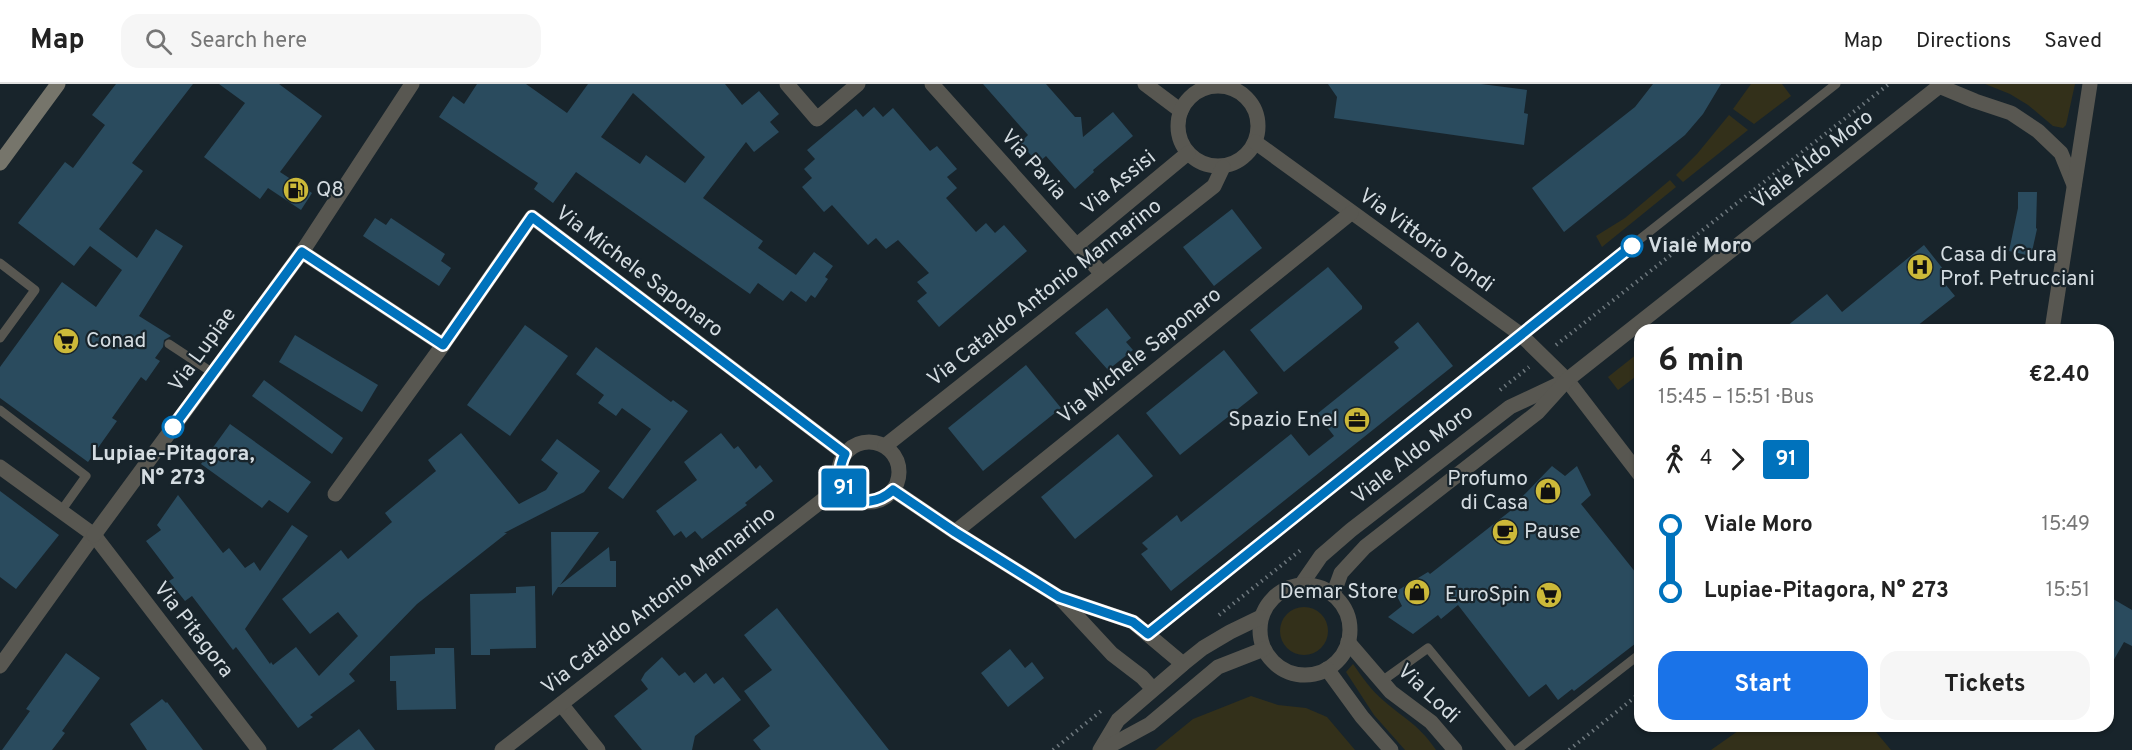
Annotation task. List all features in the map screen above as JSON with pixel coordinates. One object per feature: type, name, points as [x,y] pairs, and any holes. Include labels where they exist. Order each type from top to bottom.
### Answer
[{"type":"main road","points":[[0,163],[58,84]]},
{"type":"street","name":"Via Lupiae","points":[[0,666],[302,252],[412,84]]},
{"type":"street","points":[[787,84],[817,119],[858,84]]},
{"type":"street","name":"Via Pavia","points":[[932,84],[1102,274]]},
{"type":"street","points":[[1145,84],[1181,111]]},
{"type":"street","points":[[2053,324],[2090,84]]},
{"type":"street","points":[[1941,85],[1975,102],[2011,113],[2038,131],[2061,153],[2074,185]]},
{"type":"street","name":"Viale Aldo Moro","points":[[1638,324],[1941,85]]},
{"type":"street","points":[[1234,86],[1250,102],[1258,121],[1256,142],[1242,159],[1223,167],[1204,164],[1188,153],[1178,133],[1181,111],[1199,87],[1234,86]]},
{"type":"street","name":"Via Vittorio Tondi","points":[[1256,142],[1520,334],[1567,380],[1634,467]]},
{"type":"street","name":"Via Assisi","points":[[1077,245],[1188,153]]},
{"type":"street","name":"Via Cataldo Antonio Mannarino","points":[[885,446],[1214,186],[1223,167]]},
{"type":"street","name":"Via Michele Saponaro","points":[[955,532],[1351,213]]},
{"type":"street","name":"Via Michele Saponaro","points":[[335,494],[532,217],[845,454]]},
{"type":"street","points":[[302,252],[443,345]]},
{"type":"street","name":"Viale Aldo Moro","points":[[1333,595],[1341,573],[1365,547],[1538,412],[1567,380],[1634,327]]},
{"type":"street","name":"Viale Aldo Moro","points":[[1301,585],[1321,556],[1329,549],[1510,407],[1567,380]]},
{"type":"street","points":[[863,442],[874,442],[885,446],[894,454],[899,466],[899,479],[893,490],[884,498],[872,502],[860,501],[849,495],[839,475],[840,464],[845,454],[863,442]]},
{"type":"street","name":"Via Pitagora","points":[[0,467],[94,535],[259,750]]},
{"type":"street","name":"Via Cataldo Antonio Mannarino","points":[[502,750],[842,485]]},
{"type":"street","points":[[893,490],[1059,597],[1133,622],[1183,664]]},
{"type":"street","points":[[1301,585],[1318,587],[1333,595],[1344,608],[1350,624],[1348,642],[1341,657],[1327,669],[1303,675],[1280,668],[1264,649],[1260,633],[1261,617],[1270,601],[1284,590],[1301,585]]},
{"type":"street","points":[[1059,597],[1112,654],[1142,677],[1153,689]]},
{"type":"street","points":[[1101,750],[1118,720],[1183,664],[1221,637],[1261,617]]},
{"type":"street","name":"Via Lodi","points":[[1348,642],[1391,692],[1431,722],[1455,750]]},
{"type":"street","points":[[1101,750],[1150,724],[1218,667],[1264,649]]},
{"type":"street","points":[[1327,669],[1362,717],[1390,750]]},
{"type":"street","points":[[561,704],[598,750]]},
{"type":"lane","points":[[1148,634],[1520,334],[1836,84]]},
{"type":"lane","points":[[0,263],[35,290],[0,338]]},
{"type":"lane","points":[[170,344],[213,373]]},
{"type":"lane","points":[[0,410],[86,476],[60,511]]},
{"type":"lane","points":[[1382,681],[1428,648],[1512,750]]},
{"type":"lane","points":[[1517,750],[1634,659]]},
{"type":"path","points":[[1569,750],[1634,698]]},
{"type":"shaded area","points":[[1751,84],[1782,84],[1791,96],[1754,124],[1733,109]]},
{"type":"shaded area","points":[[1985,84],[2075,84],[2066,125],[2063,128],[2053,126],[2028,105],[2010,94]]},
{"type":"shaded area","points":[[1729,115],[1748,130],[1683,182],[1676,175],[1697,154]]},
{"type":"shaded area","points":[[1670,180],[1676,187],[1602,247],[1596,236],[1625,218]]},
{"type":"shaded area","points":[[1634,356],[1634,378],[1618,390],[1608,377]]},
{"type":"shaded area","points":[[1304,607],[1321,614],[1328,631],[1321,648],[1304,655],[1287,648],[1280,631],[1287,614]]},
{"type":"shaded area","points":[[1353,664],[1375,692],[1418,729],[1436,750],[1405,750],[1374,715],[1346,672]]},
{"type":"shaded area","points":[[1251,696],[1278,705],[1306,708],[1327,717],[1355,750],[1155,750],[1193,719]]},
{"type":"shaded area","points":[[1736,732],[1876,732],[1891,750],[1711,750]]},
{"type":"building","points":[[116,84],[193,84],[132,163],[143,171],[99,229],[137,258],[156,229],[183,246],[139,316],[171,336],[164,340],[163,347],[155,358],[160,361],[146,381],[141,377],[112,418],[117,421],[88,462],[0,398],[0,367],[62,282],[96,307],[122,270],[90,246],[74,266],[18,223],[65,162],[73,168],[105,125],[92,115]]},
{"type":"building","points":[[219,84],[279,84],[322,116],[280,172],[312,193],[301,210],[268,188],[260,199],[204,157],[245,103]]},
{"type":"building","points":[[477,84],[526,84],[567,113],[588,84],[725,84],[742,105],[759,91],[779,114],[770,122],[779,132],[754,152],[746,142],[703,198],[763,241],[758,248],[796,275],[814,252],[833,266],[825,277],[828,279],[815,298],[811,295],[806,302],[791,291],[783,301],[758,283],[750,294],[576,172],[553,203],[534,189],[538,183],[439,117],[453,96],[464,104]],"holes":[[[633,93],[705,157],[685,183],[646,155],[640,164],[601,137]]]},
{"type":"building","points":[[983,84],[1046,84],[1075,117],[1081,117],[1083,137],[1113,112],[1133,136],[1093,170],[1094,172],[1075,189],[1046,156],[1038,163],[1020,143],[1028,135]]},
{"type":"building","points":[[1328,84],[1481,84],[1527,90],[1524,113],[1528,114],[1524,145],[1334,118],[1337,97]]},
{"type":"building","points":[[1653,84],[1721,84],[1703,114],[1685,135],[1564,232],[1532,188],[1635,107]]},
{"type":"building","points":[[874,107],[883,117],[893,108],[930,151],[937,146],[957,169],[947,177],[957,188],[946,198],[976,232],[986,223],[995,233],[1004,225],[1027,251],[939,327],[917,301],[927,293],[917,282],[929,273],[898,240],[886,249],[876,238],[868,245],[832,205],[824,212],[802,187],[812,178],[804,169],[815,159],[807,150],[856,109],[863,117]]},
{"type":"building","points":[[2018,192],[2037,192],[2037,229],[2031,256],[2009,251],[2018,208]]},
{"type":"building","points":[[1232,209],[1262,248],[1214,286],[1183,247]]},
{"type":"building","points":[[375,218],[386,225],[391,218],[445,254],[441,261],[451,268],[439,286],[363,236]]},
{"type":"building","points":[[1924,245],[1947,274],[1941,279],[1955,296],[1920,324],[1790,324],[1827,294],[1842,312]]},
{"type":"building","points":[[1328,267],[1362,306],[1362,309],[1284,372],[1250,330]]},
{"type":"building","points":[[1107,308],[1131,338],[1126,342],[1133,350],[1108,370],[1075,333]]},
{"type":"building","points":[[1418,322],[1453,366],[1171,591],[1141,554],[1148,549],[1142,543],[1177,515],[1181,522],[1291,434],[1309,456],[1334,436],[1317,414],[1399,348],[1394,342]]},
{"type":"building","points":[[525,325],[568,356],[510,436],[467,405]]},
{"type":"building","points":[[295,335],[378,385],[362,412],[279,362]]},
{"type":"building","points":[[596,347],[671,402],[673,400],[688,411],[623,499],[608,488],[651,429],[622,408],[616,416],[598,403],[604,395],[576,374]]},
{"type":"building","points":[[1224,350],[1258,393],[1180,455],[1146,413]]},
{"type":"building","points":[[1026,365],[1061,408],[983,471],[948,428]]},
{"type":"building","points":[[264,380],[343,438],[332,454],[252,396]]},
{"type":"building","points":[[230,424],[311,482],[288,513],[269,500],[262,508],[201,464]]},
{"type":"building","points":[[461,433],[519,504],[546,490],[558,473],[541,460],[557,439],[600,471],[584,492],[504,533],[507,533],[417,604],[349,674],[355,681],[310,715],[313,717],[298,728],[236,647],[233,650],[192,596],[185,601],[169,581],[174,578],[146,541],[161,530],[157,525],[178,495],[223,553],[229,548],[245,568],[254,562],[260,571],[292,525],[308,536],[245,629],[270,664],[271,662],[273,665],[296,647],[319,676],[358,636],[338,612],[310,634],[282,599],[341,550],[348,559],[392,522],[385,513],[436,471],[428,460]]},
{"type":"building","points":[[721,433],[734,449],[738,446],[756,469],[760,465],[773,481],[745,503],[747,505],[702,539],[695,531],[686,538],[681,531],[674,536],[656,511],[697,480],[684,462]]},
{"type":"building","points":[[1118,434],[1153,476],[1075,539],[1041,497]]},
{"type":"building","points":[[1552,466],[1565,476],[1577,466],[1591,495],[1581,504],[1634,570],[1634,645],[1574,691],[1572,689],[1558,700],[1546,684],[1529,697],[1458,605],[1441,619],[1438,615],[1413,634],[1388,617],[1402,606],[1395,592],[1428,572],[1430,574],[1523,501],[1520,499]]},
{"type":"building","points":[[0,491],[59,535],[16,589],[0,577]]},
{"type":"building","points":[[551,532],[599,532],[560,585],[609,547],[610,561],[616,561],[616,587],[558,587],[552,596]]},
{"type":"building","points":[[535,586],[536,648],[490,649],[490,655],[471,655],[470,594],[516,593],[516,587]]},
{"type":"building","points":[[2114,600],[2132,610],[2132,646],[2124,642],[2114,660]]},
{"type":"building","points":[[777,608],[889,750],[761,750],[753,740],[770,726],[744,691],[772,670],[744,635]]},
{"type":"building","points":[[435,648],[454,648],[456,709],[397,710],[396,681],[390,681],[390,656],[435,654]]},
{"type":"building","points":[[1010,649],[1025,668],[1032,662],[1044,678],[1008,707],[981,673]]},
{"type":"building","points":[[66,653],[100,678],[62,731],[65,733],[52,750],[2,750],[30,711],[26,709]]},
{"type":"building","points":[[662,657],[679,676],[685,672],[694,683],[706,673],[714,684],[723,677],[741,700],[695,736],[692,750],[642,750],[614,716],[648,689],[641,680]]},
{"type":"building","points":[[162,699],[167,702],[203,750],[147,750],[130,724]]},
{"type":"building","points":[[359,729],[375,750],[332,750]]},
{"type":"bus line","name":"91","points":[[173,427],[302,252],[443,345],[532,217],[845,454],[840,464],[839,475],[849,495],[860,501],[872,502],[884,498],[893,490],[1059,597],[1133,622],[1148,634],[1632,246]]},
{"type":"place","name":"Q8","points":[[296,190]]},
{"type":"place","name":"Viale Moro","points":[[1632,246]]},
{"type":"place","name":"Casa di Cura Prof. Petrucciani","points":[[1920,267]]},
{"type":"place","name":"Conad","points":[[66,341]]},
{"type":"place","name":"Spazio Enel","points":[[1357,420]]},
{"type":"place","name":"Lupiae-Pitagora, N° 273","points":[[173,427]]},
{"type":"place","name":"Profumo di Casa","points":[[1548,491]]},
{"type":"place","name":"Pause","points":[[1505,532]]},
{"type":"place","name":"Demar Store","points":[[1417,592]]},
{"type":"place","name":"EuroSpin","points":[[1549,595]]}]
